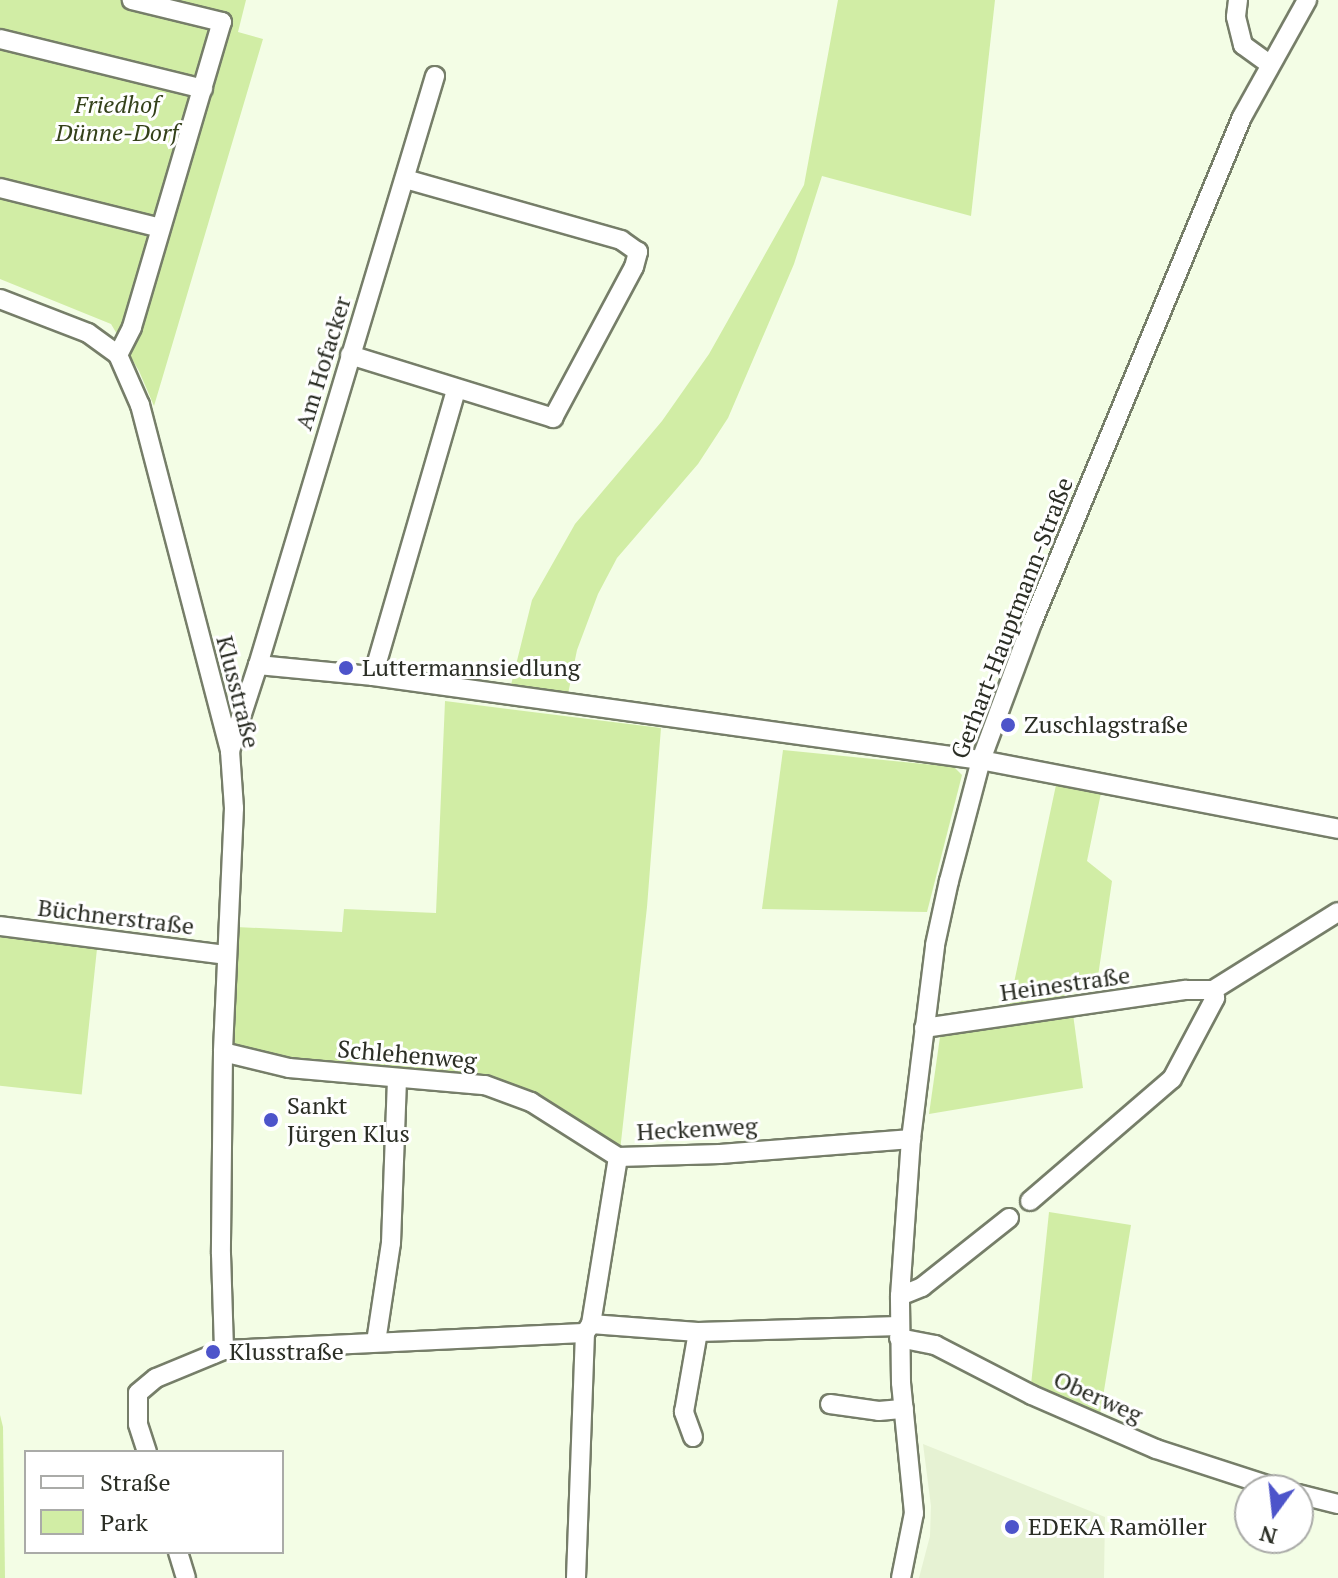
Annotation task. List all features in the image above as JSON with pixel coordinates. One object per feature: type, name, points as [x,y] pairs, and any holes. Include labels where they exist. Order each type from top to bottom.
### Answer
[{"type":"street","points":[[0,299],[88,333],[118,355],[132,327],[222,22],[205,9],[132,0]]},
{"type":"street","points":[[1238,0],[1236,17],[1243,45],[1269,64]]},
{"type":"street","name":"Gerhart-Hauptmann-Straße","points":[[901,1578],[914,1513],[899,1332],[900,1296],[911,1139],[924,1028],[949,881],[981,760],[1032,623],[1242,117],[1307,0]]},
{"type":"street","points":[[0,39],[203,89]]},
{"type":"street","name":"Am Hofacker","points":[[258,665],[435,76]]},
{"type":"street","points":[[350,355],[553,418],[634,267],[638,252],[621,240],[406,179]]},
{"type":"street","points":[[0,188],[160,228]]},
{"type":"street","name":"Klusstraße","points":[[118,355],[140,405],[230,751],[234,808],[223,1052],[221,1254],[224,1350]]},
{"type":"street","points":[[373,676],[456,390]]},
{"type":"street","points":[[230,751],[258,665],[373,676],[981,760],[1338,829]]},
{"type":"street","name":"Heinestraße","points":[[924,1028],[1186,990],[1213,990],[1338,912]]},
{"type":"street","name":"Büchnerstraße","points":[[0,926],[226,955]]},
{"type":"street","points":[[1030,1201],[1172,1079],[1215,998],[1213,990]]},
{"type":"street","name":"Schlehenweg","points":[[223,1052],[289,1068],[485,1085],[531,1102],[618,1157]]},
{"type":"street","points":[[376,1342],[391,1243],[397,1079]]},
{"type":"street","name":"Heckenweg","points":[[588,1328],[618,1157],[720,1154],[911,1139]]},
{"type":"street","points":[[900,1296],[922,1287],[1009,1218]]},
{"type":"street","points":[[146,1450],[138,1424],[138,1393],[156,1378],[224,1350],[588,1328],[698,1332],[899,1332]]},
{"type":"street","points":[[576,1578],[588,1328]]},
{"type":"street","points":[[693,1437],[684,1412],[698,1332]]},
{"type":"street","name":"Oberweg","points":[[899,1332],[935,1345],[1032,1395],[1156,1449],[1234,1474]]},
{"type":"street","points":[[830,1404],[879,1411],[904,1409]]},
{"type":"street","points":[[1314,1498],[1338,1504]]},
{"type":"street","points":[[179,1554],[186,1578]]},
{"type":"shaded area","points":[[923,1444],[1105,1517],[1104,1578],[919,1578],[930,1536],[931,1506]]},
{"type":"green space","name":"Friedhof Dünne-Dorf","points":[[0,0],[246,0],[238,32],[263,39],[154,406],[139,371],[111,324],[0,279]]},
{"type":"green space","points":[[838,0],[995,0],[971,216],[822,176],[794,264],[728,418],[698,464],[617,558],[598,594],[577,650],[568,694],[511,685],[532,600],[575,524],[662,421],[709,354],[804,185]]},
{"type":"green space","points":[[445,701],[661,728],[647,907],[620,1151],[533,1099],[289,1063],[229,1047],[236,927],[342,932],[344,909],[436,913]]},
{"type":"green space","points":[[783,750],[954,767],[962,775],[927,912],[762,909]]},
{"type":"green space","points":[[1056,785],[1101,793],[1087,861],[1112,881],[1097,983],[1067,984],[1063,1004],[1008,1011]]},
{"type":"green space","points":[[0,934],[97,944],[82,1094],[0,1086]]},
{"type":"green space","points":[[1073,1014],[1083,1088],[929,1114],[940,1037]]},
{"type":"green space","points":[[1049,1212],[1131,1225],[1100,1415],[1031,1385]]},
{"type":"green space","points":[[0,1415],[3,1427],[5,1578],[0,1578]]},
{"type":"place","name":"Luttermannsiedlung","points":[[346,668]]},
{"type":"place","name":"Zuschlagstraße","points":[[1008,725]]},
{"type":"place","name":"Sankt Jürgen Klus","points":[[271,1120]]},
{"type":"place","name":"Klusstraße","points":[[213,1352]]},
{"type":"place","name":"EDEKA Ramöller","points":[[1012,1527]]}]
